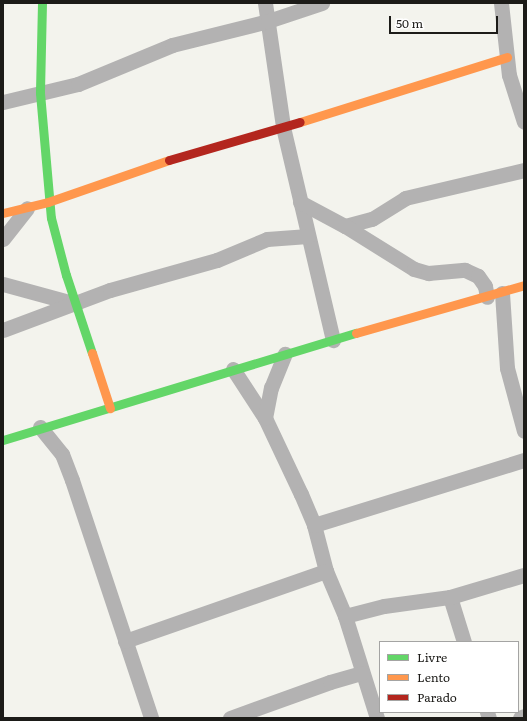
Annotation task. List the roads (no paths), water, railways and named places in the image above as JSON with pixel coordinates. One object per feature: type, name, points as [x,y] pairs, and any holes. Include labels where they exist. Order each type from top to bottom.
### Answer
[{"type":"street","points":[[42,3],[40,93],[48,202],[55,237],[110,408]]},
{"type":"street","points":[[265,3],[282,127],[333,340]]},
{"type":"street","points":[[3,102],[78,84],[172,45],[268,21],[322,3]]},
{"type":"street","points":[[501,3],[509,75],[524,122]]},
{"type":"street","points":[[3,213],[48,202],[189,153],[282,127],[507,57]]},
{"type":"street","points":[[345,226],[372,219],[405,198],[524,170]]},
{"type":"street","points":[[300,202],[345,226],[414,269],[435,273],[465,270],[478,276],[485,286],[487,297]]},
{"type":"street","points":[[3,239],[27,208]]},
{"type":"street","points":[[3,330],[76,304],[110,290],[216,260],[268,239],[308,236]]},
{"type":"street","points":[[3,284],[76,304]]},
{"type":"street","points":[[3,440],[40,427],[110,408],[233,369],[502,294],[524,285]]},
{"type":"street","points":[[502,294],[507,368],[524,431]]},
{"type":"street","points":[[266,418],[271,388],[285,354]]},
{"type":"street","points":[[233,369],[266,418],[314,525],[326,571],[345,616],[362,673],[378,718]]},
{"type":"street","points":[[40,427],[62,454],[72,480],[151,718]]},
{"type":"street","points":[[314,525],[524,460]]},
{"type":"street","points":[[125,641],[326,571]]},
{"type":"street","points":[[345,616],[384,606],[450,597],[524,575]]},
{"type":"street","points":[[450,597],[464,641]]},
{"type":"street","points":[[230,718],[330,682],[362,673]]},
{"type":"street","points":[[520,718],[524,716]]}]
